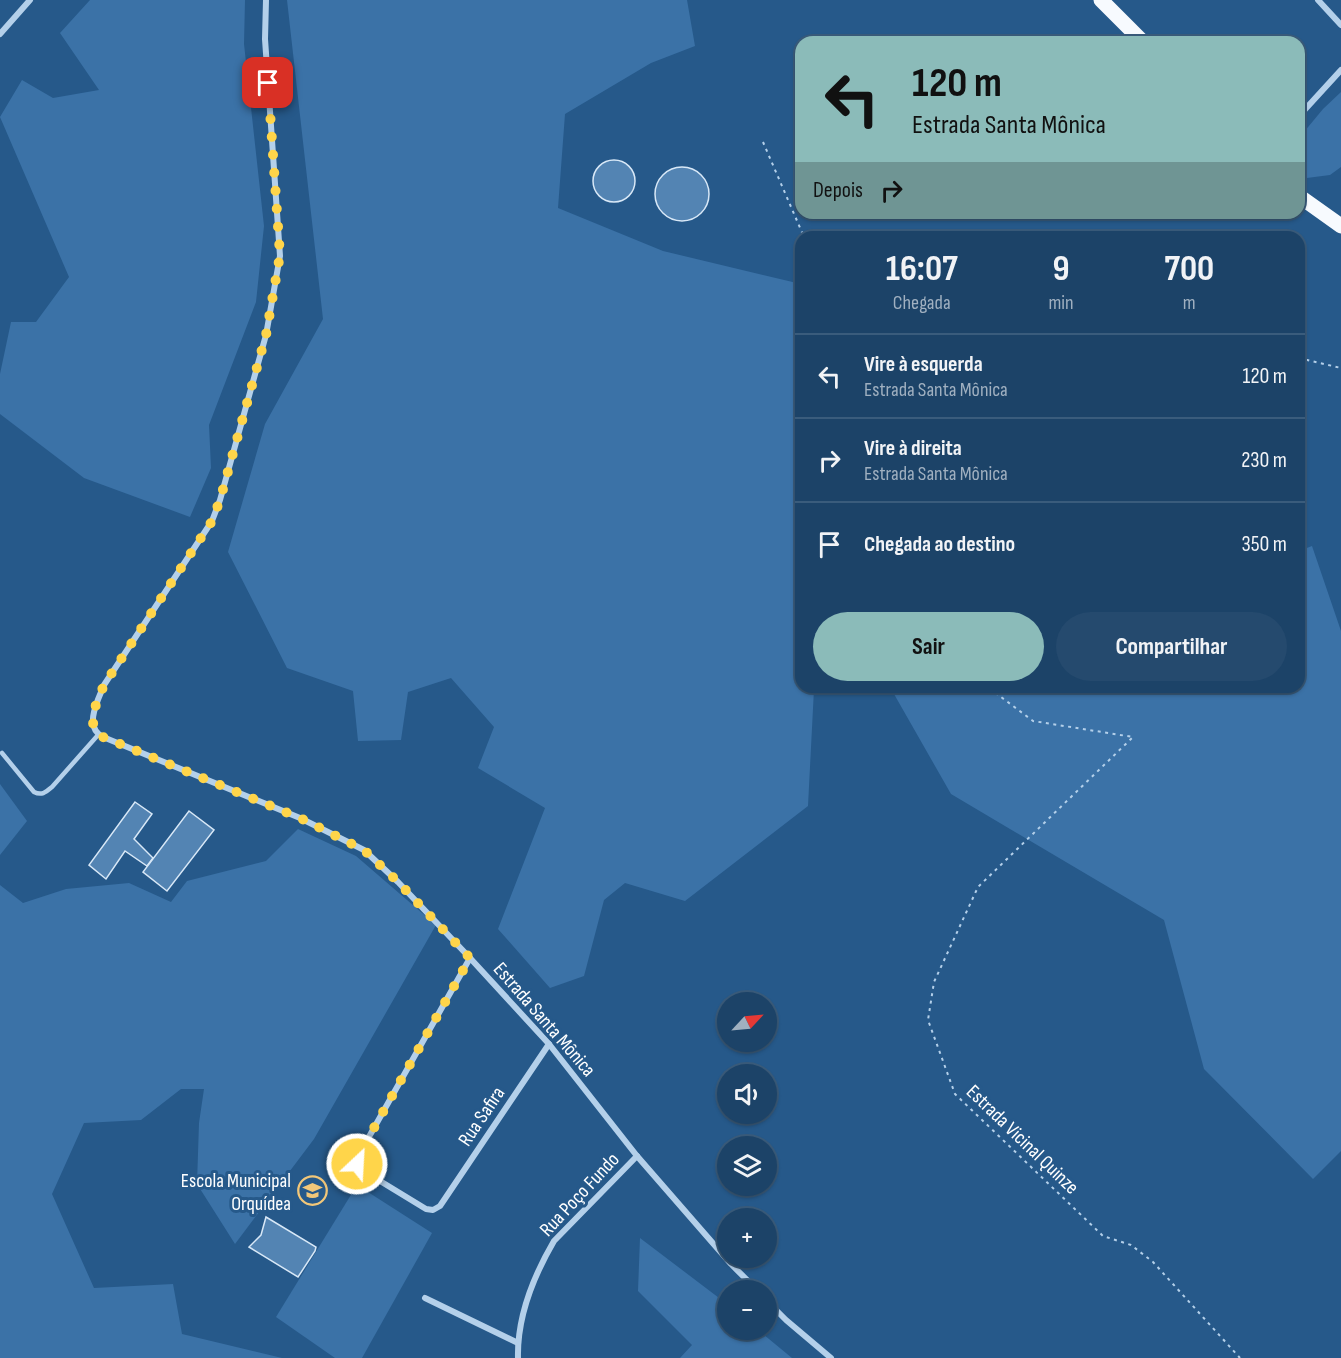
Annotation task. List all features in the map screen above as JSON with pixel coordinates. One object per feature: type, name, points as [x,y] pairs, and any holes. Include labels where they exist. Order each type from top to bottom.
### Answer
[{"type":"main road","points":[[1101,0],[1137,36]]},
{"type":"main road","points":[[1305,200],[1341,226]]},
{"type":"street","points":[[0,34],[30,0]]},
{"type":"street","points":[[98,735],[94,729],[93,714],[104,685],[212,521],[220,500],[266,335],[280,255],[266,39],[266,0]]},
{"type":"street","points":[[1318,0],[1341,26]]},
{"type":"street","points":[[1305,109],[1341,70]]},
{"type":"street","name":"Estrada Santa Mônica","points":[[98,735],[300,818],[364,850],[398,882],[549,1044],[637,1156],[747,1280]]},
{"type":"street","name":"Rua Safira","points":[[470,958],[357,1158],[357,1164],[362,1170],[426,1209],[433,1210],[440,1206],[549,1044]]},
{"type":"street","name":"Rua Poço Fundo","points":[[518,1358],[523,1309],[535,1277],[554,1241],[637,1156]]},
{"type":"street","points":[[425,1298],[518,1343]]},
{"type":"street","points":[[777,1311],[831,1358]]},
{"type":"lane","points":[[2,753],[34,792],[39,794],[52,787],[98,735]]},
{"type":"path","points":[[763,141],[795,216]]},
{"type":"path","points":[[1305,359],[1341,368]]},
{"type":"path","name":"Estrada Vicinal Quinze","points":[[996,693],[1033,721],[1133,737],[978,887],[934,982],[928,1020],[940,1057],[955,1094],[1103,1236],[1131,1245],[1153,1262],[1240,1358]]},
{"type":"shaded area","points":[[90,0],[245,0],[244,44],[264,226],[256,302],[209,425],[211,468],[190,517],[84,478],[0,414],[0,374],[11,322],[36,322],[69,277],[0,117],[22,80],[53,98],[99,90],[60,33]]},
{"type":"shaded area","points":[[287,0],[687,0],[695,46],[651,63],[565,114],[558,208],[663,251],[795,283],[795,693],[814,693],[808,806],[685,901],[625,883],[604,900],[584,976],[550,988],[498,929],[545,808],[478,768],[494,727],[451,678],[408,692],[401,740],[358,741],[353,691],[287,668],[228,552],[265,424],[323,319]]},
{"type":"shaded area","points":[[1341,92],[1341,167],[1330,175],[1305,178],[1305,131]]},
{"type":"shaded area","points":[[1312,546],[1341,631],[1341,1151],[1313,1179],[1204,1069],[1164,920],[951,794],[893,693],[1305,693],[1305,549]]},
{"type":"shaded area","points":[[0,784],[27,821],[0,855]]},
{"type":"shaded area","points":[[298,829],[356,856],[436,925],[314,1139],[235,1244],[197,1184],[199,1123],[204,1089],[181,1089],[141,1120],[84,1123],[52,1194],[94,1288],[173,1284],[182,1334],[282,1358],[0,1358],[0,885],[23,903],[66,889],[129,883],[171,902],[187,881],[266,861]]},
{"type":"shaded area","points":[[357,1185],[432,1233],[362,1358],[335,1358],[276,1317]]},
{"type":"shaded area","points":[[640,1238],[717,1296],[717,1340],[770,1340],[792,1358],[680,1358],[692,1345],[638,1291]]},
{"type":"building","points":[[614,160],[629,166],[635,181],[629,196],[614,202],[599,196],[593,181],[599,166]]},
{"type":"building","points":[[677,167],[687,167],[697,171],[705,179],[709,194],[705,209],[697,217],[687,221],[677,221],[667,217],[659,209],[655,199],[655,189],[659,179],[667,171]]},
{"type":"building","points":[[135,802],[152,814],[134,839],[153,858],[147,866],[125,851],[106,879],[89,865]]},
{"type":"building","points":[[189,811],[214,830],[167,891],[143,872]]},
{"type":"building","points":[[266,1217],[316,1247],[298,1277],[249,1247],[261,1235]]},
{"type":"place","name":"Escola Municipal Orquídea","points":[[312,1191]]},
{"type":"route","points":[[268,83],[280,255],[266,335],[220,500],[212,521],[104,685],[93,714],[94,729],[98,735],[300,818],[364,850],[398,882],[470,958],[357,1158],[357,1164]]}]
